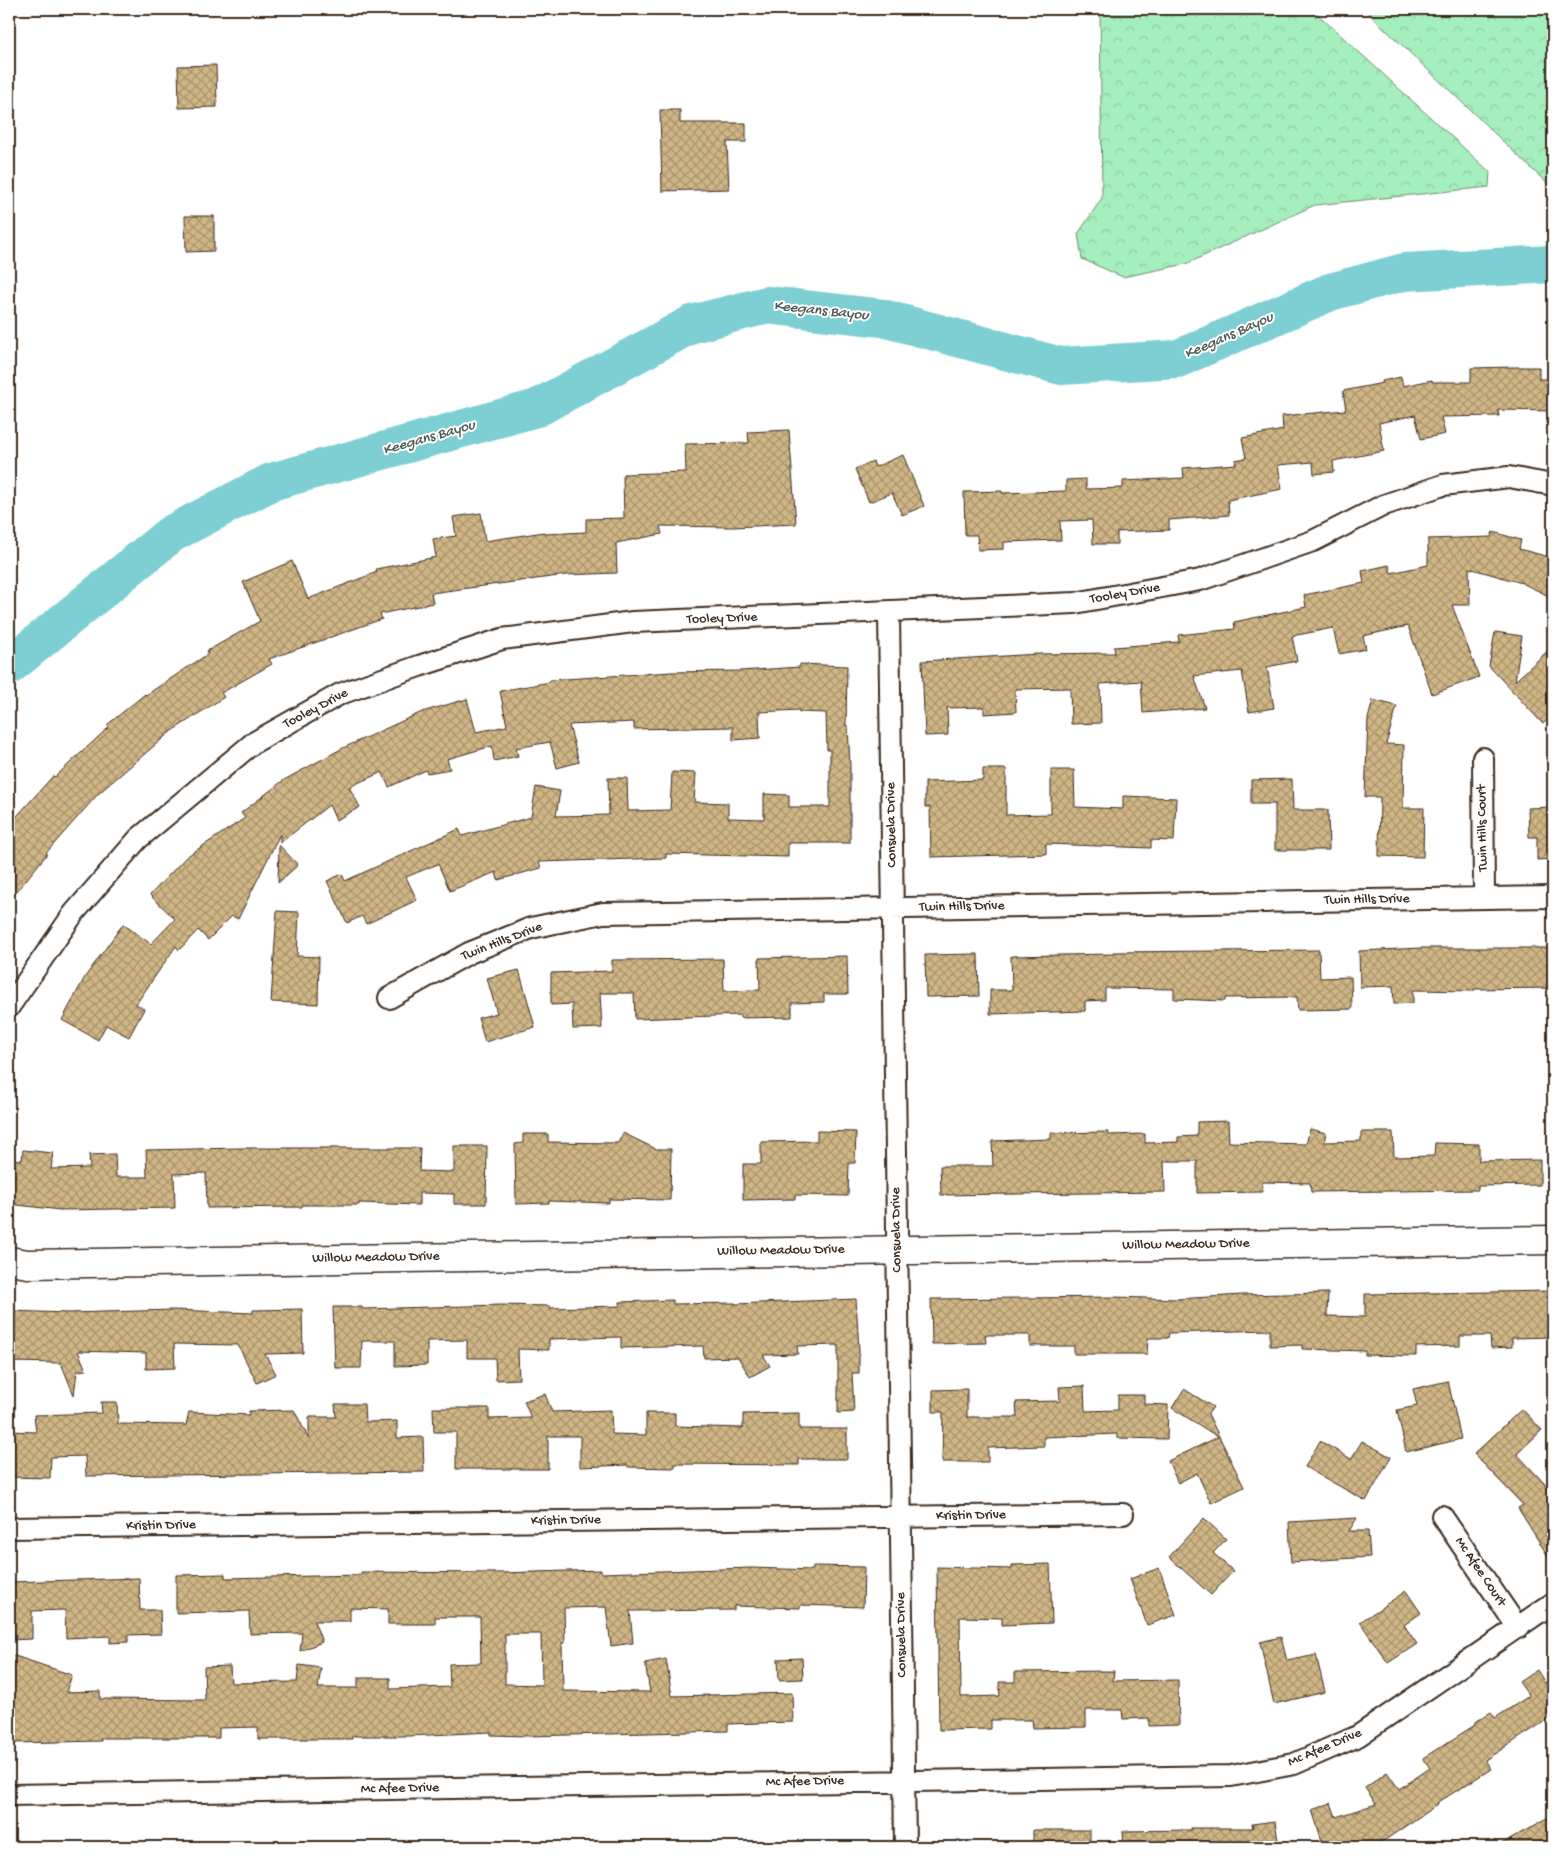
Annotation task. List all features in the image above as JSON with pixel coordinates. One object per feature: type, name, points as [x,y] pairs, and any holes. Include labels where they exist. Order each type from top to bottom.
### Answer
[{"type":"street","name":"Tooley Drive","points":[[9,1007],[74,913],[138,839],[253,743],[340,694],[502,639],[633,622],[889,613],[1075,603],[1200,580],[1313,541],[1384,505],[1443,485],[1509,476],[1553,485]]},
{"type":"street","name":"Consuela Drive","points":[[889,613],[905,1847]]},
{"type":"street","name":"Twin Hills Court","points":[[1482,758],[1484,898]]},
{"type":"street","name":"Twin Hills Drive","points":[[389,998],[469,953],[531,928],[603,912],[1553,896]]},
{"type":"street","name":"Willow Meadow Drive","points":[[9,1260],[38,1263],[1553,1240]]},
{"type":"street","name":"Kristin Drive","points":[[9,1528],[1123,1514]]},
{"type":"street","name":"Mc Afee Court","points":[[1442,1516],[1518,1628]]},
{"type":"street","name":"Mc Afee Drive","points":[[9,1795],[1231,1776],[1294,1764],[1358,1736],[1553,1603]]},
{"type":"green space","points":[[1100,9],[1312,9],[1490,172],[1489,187],[1315,205],[1186,264],[1123,277],[1082,259],[1078,234],[1102,198]]},
{"type":"green space","points":[[1364,9],[1553,9],[1553,189]]},
{"type":"building","points":[[216,65],[217,107],[179,108],[178,66]]},
{"type":"building","points":[[660,110],[680,110],[680,123],[746,123],[746,142],[727,142],[729,189],[662,191]]},
{"type":"building","points":[[185,216],[214,216],[214,251],[186,252]]},
{"type":"building","points":[[1539,367],[1539,379],[1553,379],[1553,411],[1498,410],[1499,416],[1441,417],[1445,434],[1421,439],[1415,415],[1379,423],[1384,451],[1333,461],[1334,472],[1314,474],[1313,462],[1278,465],[1282,489],[1228,500],[1229,515],[1169,520],[1169,530],[1117,532],[1117,544],[1093,544],[1092,520],[1060,521],[1061,540],[1004,542],[1004,549],[978,550],[977,535],[965,535],[964,492],[1066,491],[1066,480],[1086,479],[1086,489],[1123,488],[1123,481],[1184,478],[1183,468],[1236,464],[1235,460],[1246,458],[1242,438],[1283,430],[1282,416],[1346,410],[1343,391],[1383,383],[1382,381],[1401,377],[1403,386],[1432,380],[1433,382],[1471,382],[1471,368]]},
{"type":"building","points":[[789,430],[796,524],[733,527],[660,526],[662,534],[616,543],[617,573],[566,575],[431,593],[433,603],[380,614],[382,619],[269,659],[272,664],[221,693],[224,697],[169,733],[98,794],[46,853],[9,901],[9,825],[53,776],[55,777],[109,727],[107,725],[145,694],[208,654],[207,651],[260,621],[243,582],[292,561],[308,599],[377,572],[376,569],[436,557],[433,539],[456,536],[453,517],[481,513],[485,541],[544,532],[545,534],[586,532],[586,519],[624,518],[623,474],[686,472],[685,444],[749,443],[748,432]]},
{"type":"building","points":[[903,455],[924,506],[902,515],[892,493],[869,502],[855,469],[873,461],[875,467]]},
{"type":"building","points":[[1493,532],[1521,540],[1519,549],[1553,558],[1553,598],[1522,583],[1469,568],[1470,605],[1452,605],[1479,677],[1432,694],[1408,626],[1363,636],[1366,649],[1339,654],[1333,628],[1292,636],[1297,661],[1267,667],[1274,708],[1249,712],[1242,671],[1194,676],[1205,708],[1143,713],[1141,681],[1100,684],[1101,723],[1071,724],[1070,688],[1015,689],[1016,712],[984,714],[984,707],[947,708],[948,735],[925,736],[922,661],[1038,654],[1115,653],[1114,647],[1179,642],[1178,635],[1235,629],[1234,622],[1306,607],[1304,595],[1364,583],[1362,571],[1389,565],[1391,573],[1428,565],[1428,539],[1491,537]]},
{"type":"building","points":[[1495,632],[1522,636],[1515,681],[1553,646],[1553,714],[1543,724],[1489,666]]},
{"type":"building","points":[[800,664],[847,666],[846,726],[848,726],[850,765],[850,843],[788,843],[788,857],[666,854],[666,858],[539,862],[541,868],[498,880],[496,872],[450,891],[438,864],[406,877],[417,900],[366,924],[362,916],[347,923],[327,881],[342,874],[345,881],[459,829],[462,836],[531,817],[536,787],[560,791],[556,816],[609,815],[608,778],[627,778],[628,811],[670,810],[672,772],[696,773],[694,802],[728,803],[728,818],[764,819],[764,794],[789,795],[789,807],[830,807],[830,750],[827,750],[826,713],[799,712],[799,710],[759,712],[760,738],[733,740],[733,727],[634,729],[634,722],[569,725],[579,762],[557,768],[550,742],[516,748],[518,756],[494,761],[492,746],[447,759],[450,769],[427,773],[426,770],[389,787],[382,772],[349,787],[360,807],[336,820],[329,805],[280,843],[280,834],[238,919],[232,916],[208,940],[198,930],[179,950],[176,946],[136,1004],[144,1009],[129,1037],[106,1025],[98,1040],[62,1020],[85,977],[123,924],[151,944],[175,919],[150,895],[186,857],[245,818],[241,813],[284,780],[343,748],[422,712],[467,699],[476,732],[507,726],[500,691],[550,682],[550,680],[671,672],[740,671],[800,667]]},
{"type":"building","points":[[1373,700],[1397,706],[1386,744],[1404,745],[1403,808],[1424,808],[1423,857],[1379,856],[1380,797],[1365,797],[1368,719]]},
{"type":"building","points":[[983,769],[1006,769],[1006,815],[1051,814],[1051,770],[1074,770],[1075,807],[1123,809],[1123,796],[1176,798],[1174,841],[1151,840],[1151,848],[1046,844],[1046,854],[931,857],[930,807],[925,807],[925,782],[983,780]]},
{"type":"building","points":[[1292,779],[1293,810],[1328,810],[1329,850],[1275,850],[1275,804],[1251,804],[1251,780]]},
{"type":"building","points":[[1553,807],[1553,859],[1537,860],[1537,837],[1529,837],[1528,808]]},
{"type":"building","points":[[279,845],[298,865],[278,883]]},
{"type":"building","points":[[277,911],[299,912],[297,956],[319,957],[318,1004],[271,1002]]},
{"type":"building","points":[[1421,948],[1553,948],[1553,988],[1474,989],[1474,991],[1413,990],[1413,1003],[1394,1004],[1393,986],[1360,987],[1359,951]]},
{"type":"building","points":[[1319,950],[1320,978],[1351,977],[1352,1009],[1298,1010],[1297,997],[1225,998],[1225,1001],[1174,999],[1174,989],[1105,988],[1105,1000],[1085,1001],[1085,1011],[990,1014],[990,990],[1012,990],[1011,956],[1113,954],[1113,952]]},
{"type":"building","points":[[978,954],[979,996],[926,997],[925,955]]},
{"type":"building","points":[[847,956],[848,994],[824,994],[824,1002],[792,1003],[792,1017],[740,1018],[740,1015],[635,1019],[634,993],[600,993],[602,1028],[573,1029],[572,1004],[551,1005],[551,973],[612,971],[612,960],[723,959],[724,991],[760,990],[759,958]]},
{"type":"building","points":[[519,970],[535,1027],[485,1042],[478,1018],[497,1013],[487,978]]},
{"type":"building","points":[[1228,1121],[1229,1142],[1306,1144],[1310,1129],[1326,1133],[1324,1142],[1361,1141],[1361,1132],[1393,1132],[1394,1157],[1434,1156],[1435,1143],[1479,1144],[1479,1161],[1540,1160],[1540,1185],[1478,1186],[1478,1190],[1311,1192],[1310,1183],[1262,1182],[1262,1192],[1197,1193],[1197,1161],[1164,1161],[1165,1192],[941,1195],[940,1166],[993,1166],[992,1141],[1051,1139],[1051,1133],[1108,1132],[1108,1135],[1145,1134],[1145,1143],[1178,1142],[1178,1137],[1197,1136],[1197,1122]]},
{"type":"building","points":[[817,1131],[856,1132],[855,1163],[849,1163],[848,1196],[795,1195],[795,1199],[743,1200],[743,1164],[761,1164],[761,1142],[817,1141]]},
{"type":"building","points":[[623,1133],[656,1149],[671,1149],[670,1200],[609,1199],[609,1203],[549,1201],[549,1203],[516,1204],[515,1144],[523,1143],[523,1134],[548,1134],[548,1142],[618,1143]]},
{"type":"building","points":[[454,1146],[487,1146],[486,1204],[454,1204],[454,1194],[419,1193],[419,1205],[359,1203],[359,1205],[302,1205],[302,1207],[207,1208],[206,1173],[174,1174],[175,1208],[60,1210],[9,1204],[9,1159],[22,1160],[23,1150],[53,1153],[51,1169],[90,1168],[89,1155],[115,1154],[116,1177],[147,1177],[146,1150],[420,1148],[419,1171],[454,1172]]},
{"type":"building","points":[[1553,1291],[1553,1337],[1512,1338],[1512,1347],[1491,1348],[1490,1336],[1460,1336],[1460,1346],[1416,1347],[1416,1356],[1365,1355],[1365,1351],[1302,1349],[1302,1345],[1270,1346],[1270,1330],[1169,1333],[1168,1338],[1148,1338],[1147,1354],[1074,1354],[1074,1346],[1030,1346],[1030,1335],[985,1335],[986,1343],[932,1344],[931,1299],[1115,1297],[1176,1299],[1328,1293],[1327,1316],[1365,1317],[1365,1294]]},
{"type":"building","points":[[856,1299],[859,1373],[852,1373],[854,1412],[838,1413],[838,1345],[797,1346],[798,1354],[763,1355],[770,1366],[750,1377],[738,1357],[704,1358],[703,1346],[621,1348],[621,1337],[549,1339],[549,1350],[518,1349],[519,1379],[496,1380],[495,1358],[467,1358],[467,1340],[427,1341],[427,1365],[395,1366],[395,1341],[362,1341],[361,1368],[335,1368],[333,1307],[362,1307],[362,1309],[501,1305],[550,1306],[550,1308],[620,1306],[620,1302],[673,1300],[673,1304],[735,1304]]},
{"type":"building","points":[[302,1309],[303,1353],[265,1354],[276,1374],[257,1383],[238,1345],[174,1344],[175,1368],[146,1369],[146,1353],[78,1351],[86,1370],[77,1371],[74,1395],[61,1363],[9,1362],[9,1311],[68,1313],[173,1310],[253,1313],[253,1310]]},
{"type":"building","points":[[1448,1381],[1461,1439],[1406,1452],[1397,1410],[1417,1406],[1413,1389]]},
{"type":"building","points":[[1084,1386],[1085,1411],[1118,1410],[1118,1395],[1144,1395],[1144,1404],[1168,1405],[1167,1439],[1117,1438],[1117,1434],[1044,1437],[1044,1446],[988,1448],[988,1462],[942,1462],[943,1412],[933,1412],[933,1390],[967,1389],[967,1417],[1017,1417],[1016,1402],[1060,1401],[1059,1387]]},
{"type":"building","points":[[1184,1389],[1213,1407],[1208,1414],[1244,1487],[1211,1503],[1197,1473],[1178,1483],[1168,1461],[1218,1437],[1172,1408]]},
{"type":"building","points":[[545,1394],[552,1412],[611,1410],[612,1434],[646,1435],[646,1413],[675,1413],[675,1426],[743,1428],[743,1414],[799,1413],[799,1429],[847,1429],[847,1459],[799,1459],[799,1465],[675,1464],[675,1468],[628,1467],[628,1465],[580,1467],[580,1436],[548,1436],[548,1469],[456,1469],[456,1432],[434,1432],[433,1408],[489,1408],[489,1419],[531,1418],[524,1401]]},
{"type":"building","points":[[101,1402],[117,1402],[118,1424],[186,1425],[189,1412],[249,1415],[249,1411],[294,1410],[309,1439],[309,1417],[336,1417],[335,1404],[364,1404],[365,1422],[397,1421],[397,1438],[423,1437],[424,1472],[86,1476],[85,1456],[51,1457],[50,1478],[9,1477],[9,1431],[36,1432],[34,1415],[102,1413]]},
{"type":"building","points":[[1522,1409],[1542,1430],[1517,1454],[1544,1483],[1553,1497],[1553,1564],[1518,1508],[1523,1505],[1474,1454]]},
{"type":"building","points":[[1320,1441],[1351,1459],[1362,1441],[1391,1457],[1366,1501],[1305,1467]]},
{"type":"building","points":[[1204,1518],[1226,1539],[1213,1553],[1233,1571],[1211,1595],[1169,1557]]},
{"type":"building","points":[[1357,1518],[1349,1531],[1368,1531],[1370,1557],[1291,1562],[1289,1522]]},
{"type":"building","points":[[1050,1564],[1052,1623],[1002,1625],[1002,1618],[960,1617],[961,1697],[1000,1696],[999,1682],[1015,1682],[1015,1672],[1114,1671],[1113,1681],[1178,1680],[1179,1725],[1149,1726],[1149,1718],[1123,1719],[1122,1710],[1086,1710],[1086,1727],[1033,1728],[1032,1720],[991,1720],[991,1729],[939,1730],[937,1567],[1012,1569],[1012,1565]]},
{"type":"building","points":[[813,1566],[864,1567],[863,1607],[800,1605],[800,1608],[734,1606],[734,1610],[630,1611],[633,1643],[611,1646],[606,1607],[564,1608],[565,1643],[562,1643],[563,1691],[650,1692],[645,1663],[666,1659],[672,1696],[792,1693],[793,1722],[728,1724],[728,1731],[528,1736],[491,1735],[491,1732],[409,1736],[352,1736],[352,1739],[258,1739],[258,1727],[219,1728],[219,1738],[101,1738],[101,1741],[12,1743],[12,1712],[9,1712],[9,1654],[72,1675],[66,1692],[100,1691],[100,1699],[205,1700],[204,1667],[230,1666],[231,1683],[297,1682],[299,1665],[321,1668],[318,1688],[358,1688],[358,1678],[390,1678],[390,1689],[450,1687],[449,1664],[481,1663],[480,1617],[435,1617],[435,1624],[388,1624],[388,1609],[350,1608],[350,1621],[314,1621],[322,1642],[300,1651],[302,1633],[250,1634],[249,1611],[176,1613],[176,1575],[225,1574],[225,1578],[361,1575],[361,1572],[500,1573],[601,1570],[601,1573],[751,1568],[813,1570]],"holes":[[[505,1634],[541,1634],[542,1685],[505,1684]]]},
{"type":"building","points":[[1159,1568],[1176,1615],[1147,1625],[1130,1579]]},
{"type":"building","points":[[139,1578],[140,1610],[160,1610],[161,1634],[128,1635],[128,1642],[110,1643],[110,1636],[66,1638],[65,1610],[32,1611],[32,1639],[9,1640],[9,1582]]},
{"type":"building","points":[[1406,1591],[1421,1613],[1404,1625],[1417,1644],[1388,1663],[1360,1622]]},
{"type":"building","points":[[1281,1637],[1287,1661],[1316,1655],[1325,1692],[1274,1704],[1260,1642]]},
{"type":"building","points":[[802,1658],[803,1679],[779,1680],[778,1659]]},
{"type":"building","points":[[1537,1670],[1545,1683],[1553,1678],[1553,1716],[1485,1760],[1491,1769],[1437,1803],[1385,1840],[1363,1847],[1324,1847],[1312,1810],[1331,1803],[1336,1817],[1376,1804],[1365,1788],[1387,1772],[1399,1789],[1430,1768],[1423,1758],[1475,1725],[1474,1723],[1491,1712],[1495,1718],[1529,1696],[1519,1682]]},
{"type":"building","points":[[1553,1815],[1553,1847],[1496,1847]]},
{"type":"building","points":[[1275,1821],[1279,1847],[1124,1847],[1123,1831],[1253,1828],[1252,1824]]},
{"type":"building","points":[[1033,1830],[1090,1830],[1090,1847],[1033,1847]]},
{"type":"waterway","name":"Keegans Bayou","points":[[9,666],[171,534],[271,482],[537,408],[692,324],[767,305],[883,318],[1061,366],[1177,359],[1330,292],[1404,272],[1553,264]]}]
